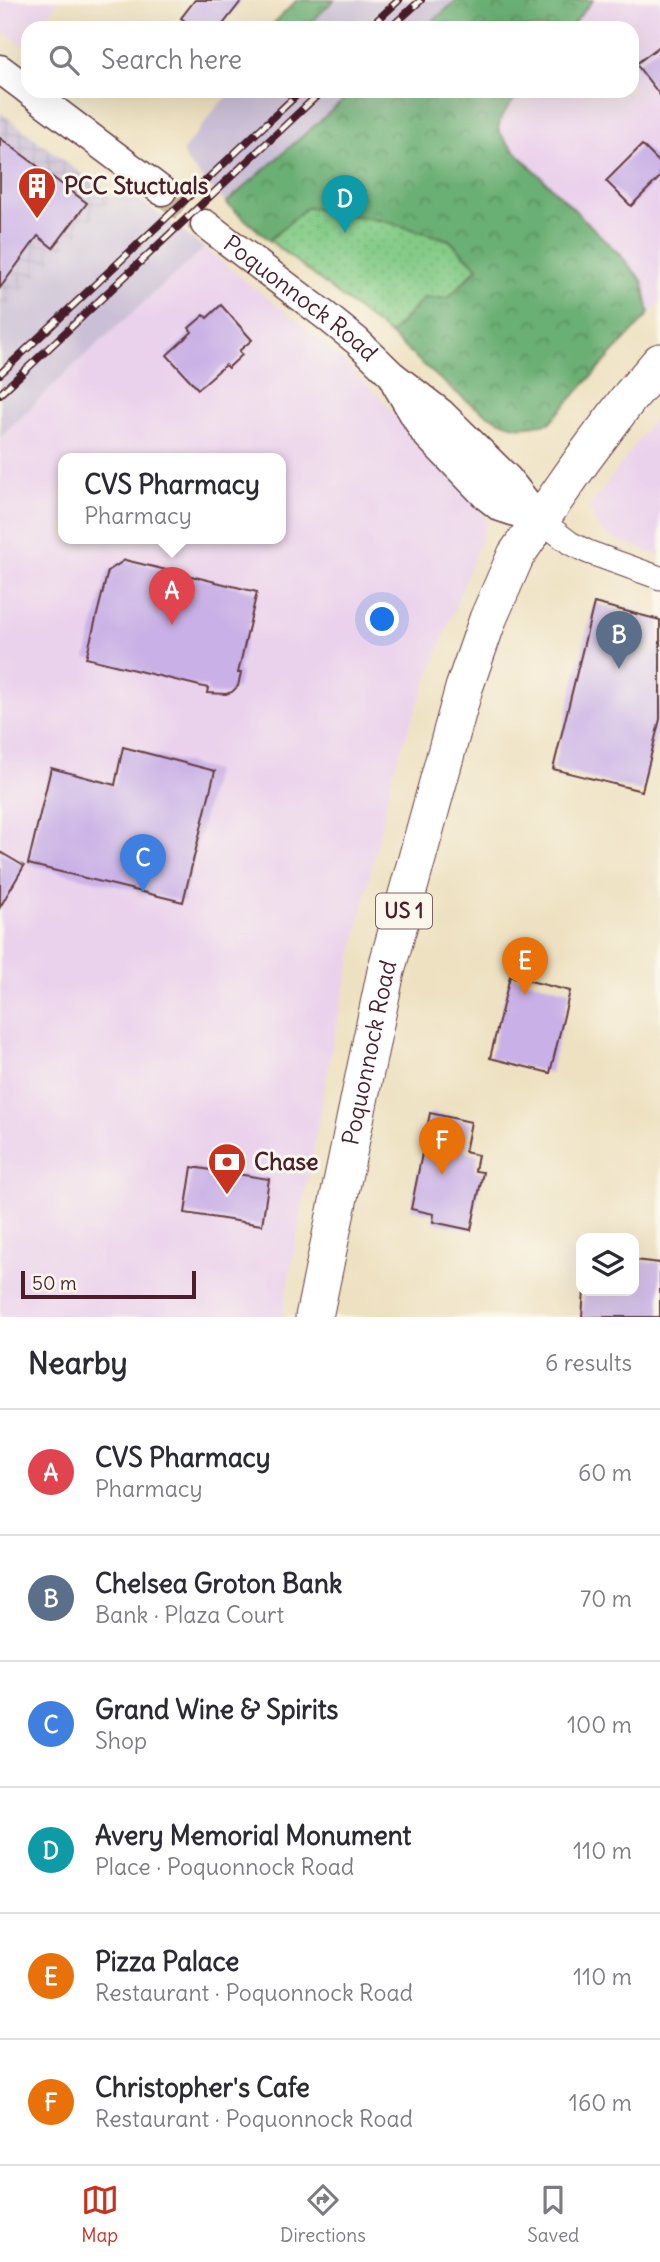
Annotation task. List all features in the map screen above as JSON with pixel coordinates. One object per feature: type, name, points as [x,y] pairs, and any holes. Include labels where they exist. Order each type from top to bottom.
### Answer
[{"type":"main road","name":"US 1","points":[[540,520],[605,429],[660,362]]},
{"type":"main road","name":"Poquonnock Road","points":[[314,1317],[386,971],[464,688],[488,619],[516,555],[540,520]]},
{"type":"street","points":[[0,69],[21,85]]},
{"type":"street","points":[[38,98],[162,191]]},
{"type":"street","name":"Poquonnock Road","points":[[205,224],[326,316],[392,375],[441,413],[506,476],[540,520]]},
{"type":"street","points":[[540,520],[588,552],[660,578]]},
{"type":"shaded area","points":[[0,0],[59,0],[44,21],[21,21],[21,44],[0,29]]},
{"type":"shaded area","points":[[334,0],[457,0],[433,21],[312,21]]},
{"type":"shaded area","points":[[593,0],[660,0],[660,303],[649,314],[643,282],[621,256],[506,142],[498,129],[501,117],[516,98],[639,98],[639,21],[576,21]]},
{"type":"shaded area","points":[[226,98],[346,98],[226,203],[189,165],[182,152]]},
{"type":"shaded area","points":[[0,112],[113,198],[0,313]]},
{"type":"shaded area","points":[[123,187],[204,248],[71,368],[0,438],[0,313]]},
{"type":"shaded area","points":[[204,248],[315,335],[377,394],[488,520],[394,768],[333,1042],[282,1317],[0,1317],[0,438],[71,368]]},
{"type":"shaded area","points":[[660,410],[660,555],[621,542],[603,532],[594,521],[589,508]]},
{"type":"green space","points":[[297,0],[334,0],[312,21],[276,21]]},
{"type":"green space","points":[[457,0],[593,0],[576,21],[433,21]]},
{"type":"green space","points":[[346,98],[516,98],[501,117],[498,129],[506,142],[621,256],[643,282],[649,314],[549,423],[516,426],[501,421],[467,401],[390,335],[424,298],[448,298],[478,268],[449,240],[384,221],[307,207],[269,240],[226,203]]},
{"type":"green space","points":[[307,207],[384,221],[450,240],[478,267],[448,298],[424,298],[390,335],[269,240]]},
{"type":"building","points":[[195,0],[242,0],[226,21],[185,21],[181,18]]},
{"type":"building","points":[[660,46],[660,95],[639,68],[639,62]]},
{"type":"building","name":"PCC Stuctuals","points":[[0,138],[87,203],[53,248],[38,236],[0,288]]},
{"type":"building","points":[[642,145],[660,163],[660,177],[631,206],[606,181]]},
{"type":"building","points":[[221,305],[252,340],[239,351],[242,355],[228,368],[225,365],[198,389],[167,355],[192,332],[189,328],[204,315],[207,318]]},
{"type":"building","points":[[125,560],[257,592],[238,673],[241,673],[238,686],[232,692],[207,693],[208,688],[86,658],[108,571]]},
{"type":"building","points":[[594,603],[660,620],[660,719],[642,791],[553,769]]},
{"type":"building","points":[[123,747],[215,771],[183,902],[28,864],[51,768],[115,785]]},
{"type":"building","points":[[0,852],[24,866],[0,907]]},
{"type":"building","points":[[510,976],[570,991],[550,1073],[490,1058]]},
{"type":"building","points":[[430,1113],[471,1122],[465,1152],[478,1155],[475,1171],[483,1172],[471,1230],[433,1222],[434,1214],[411,1209]]},
{"type":"building","name":"Chase","points":[[192,1167],[269,1179],[262,1225],[185,1213]]},
{"type":"building","points":[[639,1261],[660,1263],[660,1317],[582,1317],[584,1296],[639,1296]]},
{"type":"tunnel","points":[[162,191],[205,224]]},
{"type":"railway","points":[[376,21],[399,0]]},
{"type":"railway","points":[[398,21],[421,0]]},
{"type":"railway","points":[[0,374],[294,98]]},
{"type":"railway","points":[[0,394],[315,98]]},
{"type":"place","name":"PCC Stuctuals","points":[[37,220]]},
{"type":"place","name":"Avery Memorial Monument","points":[[345,233]]},
{"type":"place","name":"CVS Pharmacy","points":[[172,625]]},
{"type":"place","name":"Chelsea Groton Bank","points":[[619,669]]},
{"type":"place","name":"Grand Wine & Spirits","points":[[143,892]]},
{"type":"place","name":"Pizza Palace","points":[[525,995]]},
{"type":"place","name":"Christopher's Cafe","points":[[442,1175]]},
{"type":"place","name":"Chase","points":[[227,1196]]}]
